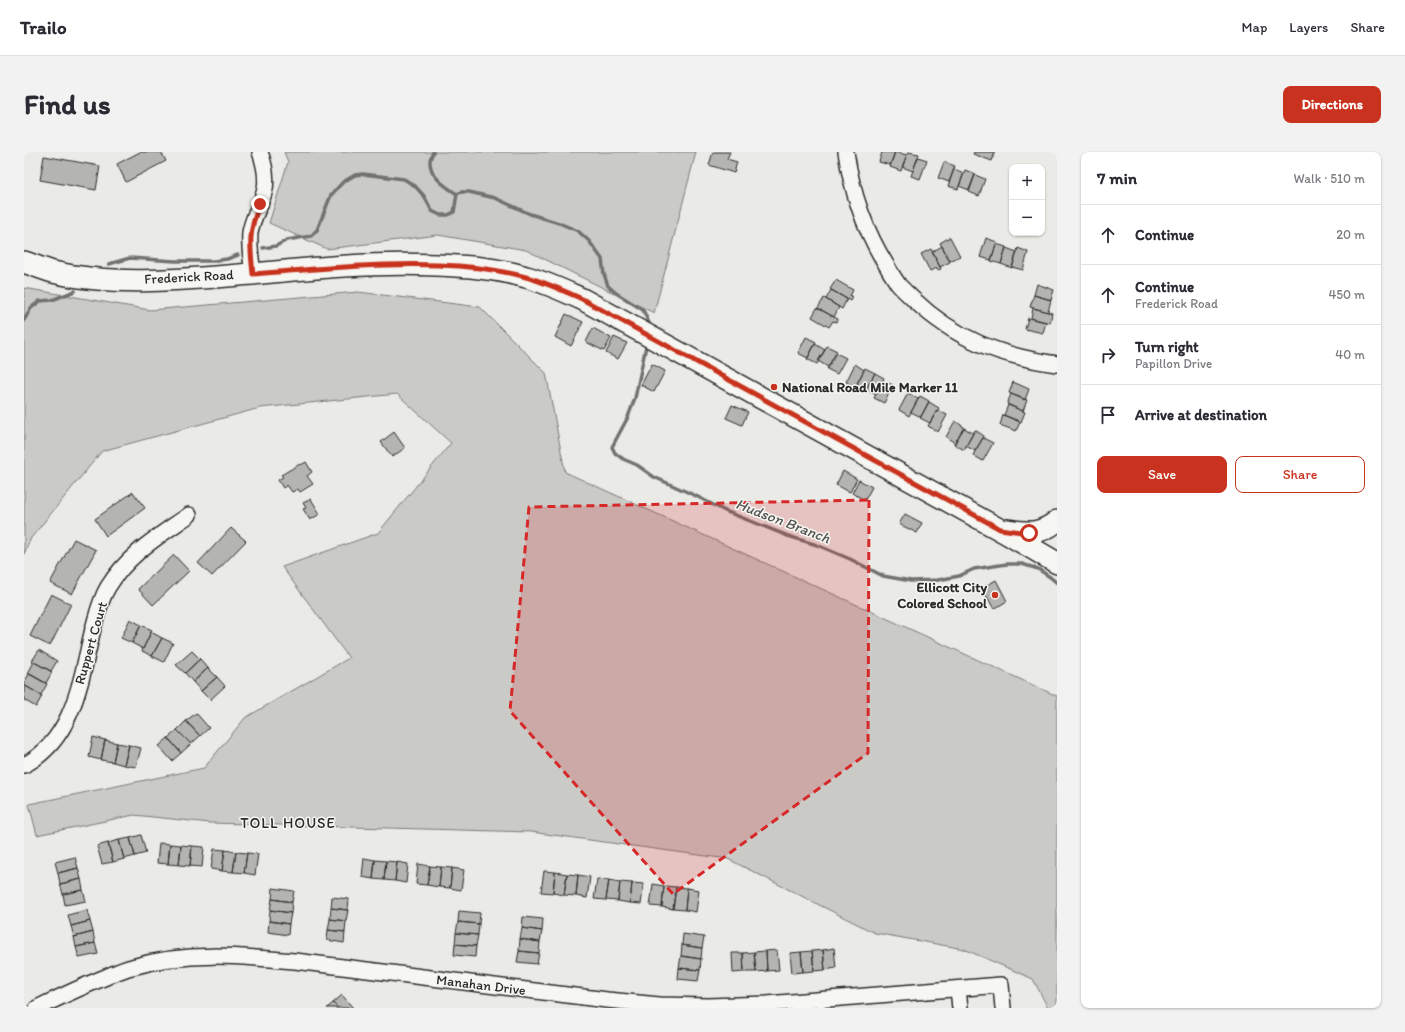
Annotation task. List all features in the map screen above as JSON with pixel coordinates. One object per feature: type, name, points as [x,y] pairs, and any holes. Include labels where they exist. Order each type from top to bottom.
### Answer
[{"type":"main road","name":"Frederick Road","points":[[24,262],[53,272],[85,277],[133,280],[186,279],[358,265],[418,264],[468,266],[502,271],[526,277],[582,299],[1000,529],[1055,556]]},
{"type":"main road","points":[[1000,529],[1029,533],[1048,528],[1057,521]]},
{"type":"street","points":[[253,274],[250,234],[253,220],[265,189],[263,159],[260,152]]},
{"type":"street","points":[[846,152],[855,198],[866,226],[880,255],[898,284],[925,310],[957,333],[987,348],[1012,356],[1057,364]]},
{"type":"street","name":"Ruppert Court","points":[[24,765],[40,755],[53,742],[63,727],[73,706],[98,608],[108,587],[135,552],[189,515]]},
{"type":"street","name":"Manahan Drive","points":[[37,1008],[130,967],[182,957],[211,955],[295,961],[607,1000],[660,1005],[708,1006],[767,1004],[1001,985],[1003,1008]]},
{"type":"street","points":[[958,989],[960,1008]]},
{"type":"highlighted area","points":[[869,500],[868,753],[673,894],[510,711],[529,507]]},
{"type":"shaded area","points":[[284,152],[696,152],[654,313],[526,250],[438,235],[327,249],[269,223],[288,162]]},
{"type":"shaded area","points":[[24,288],[150,310],[358,292],[480,307],[546,373],[565,472],[1057,696],[1057,1008],[1048,1008],[1033,979],[964,949],[875,933],[728,859],[531,832],[210,823],[134,815],[37,835],[29,804],[204,768],[245,718],[349,658],[282,567],[378,533],[451,443],[397,394],[260,408],[102,451],[31,538],[24,554]]},
{"type":"building","points":[[140,152],[161,152],[166,161],[126,182],[117,164]]},
{"type":"building","points":[[713,152],[730,152],[727,159],[737,162],[734,173],[709,165]]},
{"type":"building","points":[[882,152],[895,152],[890,165],[879,162]]},
{"type":"building","points":[[895,152],[907,155],[901,171],[890,167]]},
{"type":"building","points":[[908,152],[919,154],[913,171],[902,167]]},
{"type":"building","points":[[974,152],[995,152],[992,161],[973,154]]},
{"type":"building","points":[[44,156],[100,166],[96,190],[40,180]]},
{"type":"building","points":[[918,157],[927,160],[920,179],[911,176]]},
{"type":"building","points":[[944,162],[955,166],[949,182],[938,178]]},
{"type":"building","points":[[954,169],[964,173],[958,189],[948,186]]},
{"type":"building","points":[[965,170],[975,174],[969,190],[959,186]]},
{"type":"building","points":[[975,175],[985,179],[979,196],[969,192]]},
{"type":"building","points":[[950,237],[960,256],[950,261],[940,243]]},
{"type":"building","points":[[986,238],[997,242],[991,260],[980,257]]},
{"type":"building","points":[[996,244],[1006,247],[1001,264],[991,261]]},
{"type":"building","points":[[942,246],[950,262],[940,267],[932,252]]},
{"type":"building","points":[[1006,248],[1017,252],[1012,268],[1001,264]]},
{"type":"building","points":[[1018,248],[1028,252],[1023,270],[1012,267]]},
{"type":"building","points":[[931,249],[941,269],[937,270],[936,268],[930,271],[921,254]]},
{"type":"building","points":[[836,280],[853,290],[850,296],[852,297],[850,301],[830,289]]},
{"type":"building","points":[[1037,284],[1054,290],[1051,300],[1034,295]]},
{"type":"building","points":[[831,290],[847,299],[842,309],[826,299]]},
{"type":"building","points":[[1034,295],[1051,300],[1048,312],[1030,307]]},
{"type":"building","points":[[824,298],[839,307],[834,317],[818,308]]},
{"type":"building","points":[[817,308],[838,319],[836,322],[833,321],[829,327],[812,317]]},
{"type":"building","points":[[1033,308],[1052,313],[1050,323],[1031,318]]},
{"type":"building","points":[[566,314],[583,322],[571,346],[555,337]]},
{"type":"building","points":[[1028,318],[1046,322],[1043,333],[1025,329]]},
{"type":"building","points":[[593,328],[611,338],[604,351],[586,342]]},
{"type":"building","points":[[614,337],[627,343],[618,359],[606,353]]},
{"type":"building","points":[[806,337],[816,342],[808,358],[798,353]]},
{"type":"building","points":[[815,344],[825,350],[817,364],[807,359]]},
{"type":"building","points":[[827,346],[837,351],[828,367],[818,361]]},
{"type":"building","points":[[836,353],[846,358],[837,374],[827,369]]},
{"type":"building","points":[[652,364],[665,371],[654,392],[641,385]]},
{"type":"building","points":[[855,364],[864,370],[855,387],[846,382]]},
{"type":"building","points":[[865,368],[875,373],[866,389],[857,384]]},
{"type":"building","points":[[875,373],[884,378],[876,394],[866,389]]},
{"type":"building","points":[[883,381],[893,385],[884,403],[874,398]]},
{"type":"building","points":[[1013,382],[1029,389],[1025,400],[1009,393]]},
{"type":"building","points":[[908,393],[918,399],[909,416],[899,410]]},
{"type":"building","points":[[1011,394],[1027,400],[1023,411],[1007,404]]},
{"type":"building","points":[[920,396],[929,401],[921,417],[911,412]]},
{"type":"building","points":[[929,402],[939,408],[930,423],[920,418]]},
{"type":"building","points":[[732,405],[748,412],[742,425],[726,418]]},
{"type":"building","points":[[1008,405],[1025,412],[1021,422],[1004,415]]},
{"type":"building","points":[[937,410],[947,415],[938,432],[928,426]]},
{"type":"building","points":[[1003,415],[1020,422],[1016,431],[1000,425]]},
{"type":"building","points":[[955,421],[964,427],[955,443],[946,437]]},
{"type":"building","points":[[964,428],[973,433],[964,450],[954,444]]},
{"type":"building","points":[[975,430],[984,436],[975,451],[966,446]]},
{"type":"building","points":[[394,432],[405,448],[392,457],[381,442]]},
{"type":"building","points":[[983,438],[993,443],[983,461],[973,455]]},
{"type":"building","points":[[306,462],[312,472],[307,476],[313,484],[300,492],[298,489],[292,492],[287,485],[283,488],[278,480],[283,477],[281,475]]},
{"type":"building","points":[[843,471],[857,479],[850,492],[836,485]]},
{"type":"building","points":[[859,480],[872,487],[865,500],[852,493]]},
{"type":"building","points":[[133,492],[145,508],[106,536],[95,519]]},
{"type":"building","points":[[311,499],[320,514],[310,520],[303,509],[306,508],[303,503]]},
{"type":"building","points":[[905,514],[922,523],[917,533],[899,524]]},
{"type":"building","points":[[231,528],[246,541],[212,576],[198,563]]},
{"type":"building","points":[[74,539],[96,550],[72,594],[50,583]]},
{"type":"building","points":[[174,555],[189,571],[153,605],[138,589]]},
{"type":"building","name":"Ellicott City Colored School","points":[[996,580],[1007,601],[994,609],[982,588]]},
{"type":"building","points":[[51,594],[71,604],[50,646],[30,636]]},
{"type":"building","points":[[130,619],[141,625],[132,643],[121,638]]},
{"type":"building","points":[[141,625],[152,630],[143,649],[132,643]]},
{"type":"building","points":[[151,632],[162,638],[152,656],[142,651]]},
{"type":"building","points":[[162,638],[173,643],[164,662],[152,656]]},
{"type":"building","points":[[39,650],[57,661],[51,671],[32,661]]},
{"type":"building","points":[[192,651],[200,659],[185,673],[176,665]]},
{"type":"building","points":[[200,659],[208,668],[193,682],[185,673]]},
{"type":"building","points":[[34,662],[52,672],[46,683],[28,673]]},
{"type":"building","points":[[208,668],[217,677],[201,691],[193,682]]},
{"type":"building","points":[[29,674],[47,684],[41,695],[24,685]]},
{"type":"building","points":[[217,677],[225,686],[210,700],[201,691]]},
{"type":"building","points":[[24,685],[42,696],[36,707],[24,700]]},
{"type":"building","points":[[196,713],[209,728],[200,736],[186,721]]},
{"type":"building","points":[[186,721],[200,736],[191,744],[177,730]]},
{"type":"building","points":[[177,730],[191,744],[181,753],[168,738]]},
{"type":"building","points":[[93,737],[105,740],[101,760],[89,757]]},
{"type":"building","points":[[168,738],[181,753],[172,761],[159,746]]},
{"type":"building","points":[[105,740],[117,743],[113,762],[101,760]]},
{"type":"building","points":[[117,743],[129,745],[124,765],[113,762]]},
{"type":"building","points":[[129,745],[141,748],[136,767],[124,765]]},
{"type":"building","points":[[141,835],[146,853],[135,856],[130,838]]},
{"type":"building","points":[[130,838],[135,856],[124,859],[119,840]]},
{"type":"building","points":[[119,840],[124,859],[113,862],[108,843]]},
{"type":"building","points":[[108,843],[113,862],[102,864],[97,846]]},
{"type":"building","points":[[159,843],[170,844],[168,864],[157,863]]},
{"type":"building","points":[[170,844],[181,845],[179,865],[168,864]]},
{"type":"building","points":[[181,845],[192,846],[190,866],[179,865]]},
{"type":"building","points":[[192,846],[204,847],[202,867],[190,866]]},
{"type":"building","points":[[214,849],[225,850],[222,871],[211,869]]},
{"type":"building","points":[[225,850],[236,852],[233,872],[222,871]]},
{"type":"building","points":[[236,852],[247,853],[244,873],[233,872]]},
{"type":"building","points":[[247,853],[258,854],[255,875],[244,873]]},
{"type":"building","points":[[75,857],[78,868],[58,873],[55,862]]},
{"type":"building","points":[[364,858],[375,860],[373,879],[362,877]]},
{"type":"building","points":[[375,860],[386,861],[384,880],[373,879]]},
{"type":"building","points":[[386,861],[397,862],[395,881],[384,880]]},
{"type":"building","points":[[397,862],[408,864],[406,883],[395,881]]},
{"type":"building","points":[[418,864],[430,866],[427,885],[416,884]]},
{"type":"building","points":[[430,866],[441,867],[439,887],[427,885]]},
{"type":"building","points":[[441,867],[452,868],[450,888],[439,887]]},
{"type":"building","points":[[78,868],[81,879],[60,884],[58,873]]},
{"type":"building","points":[[452,868],[464,870],[461,890],[450,888]]},
{"type":"building","points":[[544,871],[555,872],[553,893],[541,892]]},
{"type":"building","points":[[555,872],[567,874],[564,895],[553,893]]},
{"type":"building","points":[[567,874],[578,875],[576,896],[564,895]]},
{"type":"building","points":[[578,875],[590,877],[587,898],[576,896]]},
{"type":"building","points":[[81,879],[83,890],[63,894],[60,884]]},
{"type":"building","points":[[597,879],[609,880],[606,900],[594,899]]},
{"type":"building","points":[[609,880],[620,882],[618,901],[606,900]]},
{"type":"building","points":[[620,882],[632,883],[630,903],[618,901]]},
{"type":"building","points":[[632,883],[644,884],[641,904],[630,903]]},
{"type":"building","points":[[653,884],[664,886],[662,907],[650,906]]},
{"type":"building","points":[[664,886],[676,887],[673,909],[662,907]]},
{"type":"building","points":[[676,887],[687,888],[685,910],[673,909]]},
{"type":"building","points":[[273,888],[294,891],[292,902],[272,899]]},
{"type":"building","points":[[687,888],[699,890],[696,912],[685,910]]},
{"type":"building","points":[[83,890],[86,901],[65,905],[63,894]]},
{"type":"building","points":[[332,897],[349,899],[348,910],[331,908]]},
{"type":"building","points":[[272,899],[292,902],[291,913],[270,910]]},
{"type":"building","points":[[331,908],[348,910],[346,921],[330,919]]},
{"type":"building","points":[[87,910],[90,921],[71,926],[68,915]]},
{"type":"building","points":[[270,910],[291,913],[289,924],[269,921]]},
{"type":"building","points":[[459,911],[480,913],[479,924],[458,922]]},
{"type":"building","points":[[523,917],[543,919],[542,931],[522,928]]},
{"type":"building","points":[[330,919],[346,921],[345,932],[328,930]]},
{"type":"building","points":[[90,921],[93,932],[74,937],[71,926]]},
{"type":"building","points":[[269,921],[289,924],[288,935],[268,932]]},
{"type":"building","points":[[458,922],[479,924],[478,935],[456,933]]},
{"type":"building","points":[[522,928],[542,931],[540,942],[520,939]]},
{"type":"building","points":[[328,930],[345,932],[344,943],[327,940]]},
{"type":"building","points":[[93,932],[95,943],[76,947],[74,937]]},
{"type":"building","points":[[456,933],[478,935],[476,946],[455,944]]},
{"type":"building","points":[[683,934],[704,937],[702,948],[682,945]]},
{"type":"building","points":[[520,939],[540,942],[539,953],[519,951]]},
{"type":"building","points":[[95,943],[98,954],[79,958],[76,947]]},
{"type":"building","points":[[455,944],[476,946],[475,957],[454,955]]},
{"type":"building","points":[[682,945],[702,948],[701,959],[681,956]]},
{"type":"building","points":[[834,948],[836,968],[825,970],[823,950]]},
{"type":"building","points":[[777,950],[779,970],[767,971],[766,951]]},
{"type":"building","points":[[823,950],[825,970],[814,971],[812,951]]},
{"type":"building","points":[[519,951],[539,953],[537,964],[517,962]]},
{"type":"building","points":[[766,951],[767,971],[756,972],[754,952]]},
{"type":"building","points":[[812,951],[814,971],[803,972],[801,952]]},
{"type":"building","points":[[754,952],[756,972],[744,972],[743,953]]},
{"type":"building","points":[[801,952],[803,972],[792,973],[790,953]]},
{"type":"building","points":[[732,953],[743,953],[744,972],[733,973]]},
{"type":"building","points":[[681,956],[701,959],[700,970],[679,968]]},
{"type":"building","points":[[679,968],[700,970],[698,981],[678,979]]},
{"type":"building","points":[[342,995],[353,1008],[338,1008],[333,1003]]},
{"type":"building","points":[[333,1003],[338,1008],[327,1008]]},
{"type":"waterway","points":[[433,152],[430,161],[432,172],[448,188],[457,194]]},
{"type":"waterway","name":"Hudson Branch","points":[[263,248],[276,246],[287,240],[311,236],[317,230],[331,195],[343,182],[355,175],[363,174],[404,179],[415,186],[424,196],[432,211],[440,215],[448,215],[454,212],[457,194],[461,192],[469,192],[495,198],[530,214],[578,231],[589,241],[602,259],[604,274],[608,286],[616,293],[643,310],[649,323]]},
{"type":"waterway","name":"Hudson Branch","points":[[109,264],[130,258],[175,261],[214,261],[227,259],[238,255]]},
{"type":"waterway","name":"Hudson Branch","points":[[24,320],[31,308],[40,301],[52,300],[75,291]]},
{"type":"waterway","name":"Hudson Branch","points":[[646,346],[635,398],[628,417],[612,447],[615,453],[623,459],[637,465],[654,477],[725,511],[788,536],[817,545],[850,559],[883,576],[911,581],[938,580],[959,576],[974,569],[1007,564],[1022,564],[1038,569],[1057,583]]},
{"type":"place","name":"National Road Mile Marker 11","points":[[774,387]]},
{"type":"place","name":"Ellicott City Colored School","points":[[995,595]]},
{"type":"district","name":"TOLL HOUSE","points":[[288,823]]},
{"type":"route","points":[[260,204],[253,220],[250,234],[253,274],[358,265],[418,264],[468,266],[502,271],[526,277],[582,299],[1000,529],[1029,533]]}]
